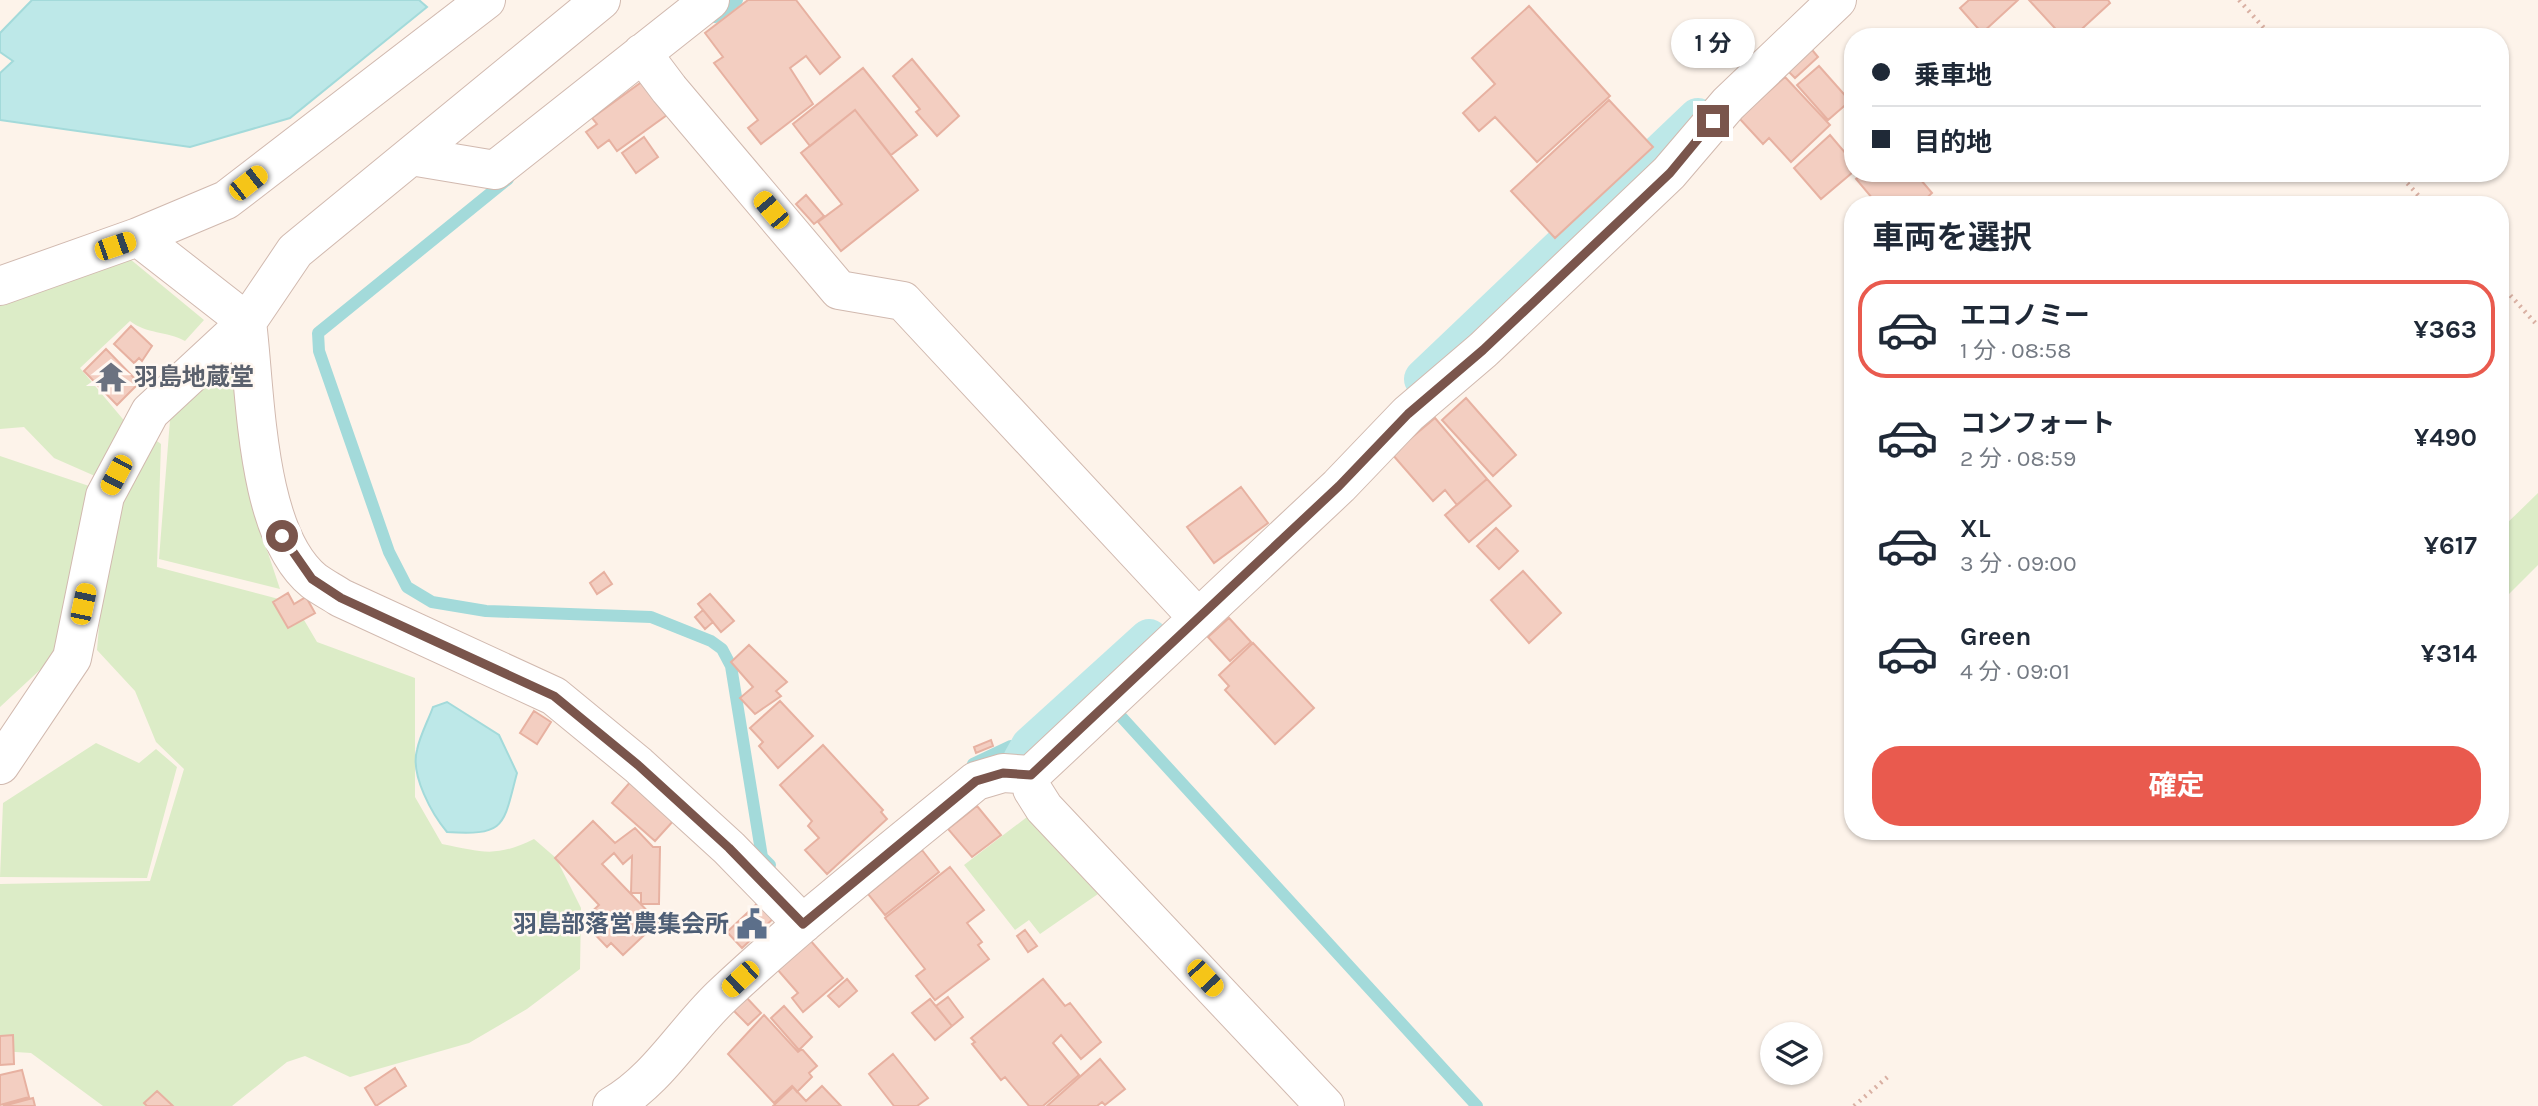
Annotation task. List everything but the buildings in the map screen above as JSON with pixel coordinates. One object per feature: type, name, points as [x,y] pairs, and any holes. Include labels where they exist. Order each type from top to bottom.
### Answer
[{"type":"street","points":[[0,286],[138,237],[226,200],[486,0]]},
{"type":"street","points":[[0,765],[72,659],[105,496],[150,412],[247,322],[295,251],[601,0]]},
{"type":"street","points":[[411,156],[495,170],[649,63],[710,0]]},
{"type":"street","points":[[1325,1106],[1044,808],[1032,789],[1031,775],[1190,609],[1339,486],[1408,414],[1483,350],[1670,173],[1728,104],[1837,0]]},
{"type":"street","points":[[649,63],[839,290],[903,301],[1190,609]]},
{"type":"street","points":[[138,237],[247,322],[259,457],[282,536],[312,579],[341,598],[554,696],[638,765],[798,919]]},
{"type":"street","points":[[612,1106],[635,1093],[720,998],[798,919],[976,781],[1003,773],[1031,775]]},
{"type":"path","points":[[2239,0],[2264,28]]},
{"type":"path","points":[[2406,182],[2419,196]]},
{"type":"path","points":[[2509,294],[2538,326]]},
{"type":"path","points":[[1854,1106],[1891,1074]]},
{"type":"green space","points":[[130,259],[204,320],[185,341],[143,328],[130,321],[80,368],[127,424],[104,480],[54,458],[24,427],[0,429],[0,300]]},
{"type":"green space","points":[[221,364],[234,369],[249,496],[280,589],[159,559],[170,420]]},
{"type":"green space","points":[[150,436],[161,444],[157,567],[294,603],[317,642],[415,678],[415,797],[442,844],[489,852],[509,849],[534,839],[556,858],[581,908],[580,969],[527,1009],[469,1043],[350,1077],[305,1056],[287,1062],[232,1106],[103,1106],[31,1053],[0,1051],[0,884],[150,881],[184,769],[156,742],[135,691],[97,650],[105,553],[116,497]]},
{"type":"green space","points":[[0,456],[95,488],[55,656],[0,707]]},
{"type":"green space","points":[[2538,493],[2538,565],[2509,594],[2509,521]]},
{"type":"green space","points":[[96,743],[139,763],[156,749],[177,767],[147,878],[0,877],[3,803]]},
{"type":"green space","points":[[1027,817],[1098,894],[1040,934],[1029,920],[1015,930],[964,865]]},
{"type":"water","points":[[32,0],[419,0],[427,7],[290,118],[190,147],[0,120],[0,73],[13,61],[0,52],[0,33]]},
{"type":"water","points":[[447,702],[499,735],[517,773],[505,816],[492,829],[467,833],[447,832],[429,805],[419,782],[416,760],[420,739],[433,707]]},
{"type":"waterway","points":[[715,17],[737,0]]},
{"type":"waterway","points":[[1424,379],[1698,118]]},
{"type":"waterway","points":[[508,179],[318,333],[319,351],[389,552],[407,587],[432,602],[486,611],[651,617],[711,641],[722,649],[731,666],[762,857],[770,865]]},
{"type":"waterway","points":[[1023,760],[1031,746],[1149,639]]},
{"type":"waterway","points":[[1115,710],[1477,1106]]},
{"type":"waterway","points":[[973,764],[1011,746],[1031,746]]},
{"type":"place","name":"羽島地蔵堂","points":[[111,377]]},
{"type":"place","name":"羽島部落営農集会所","points":[[752,924]]},
{"type":"route","points":[[282,536],[312,579],[341,598],[554,696],[638,765],[729,848],[803,924],[976,781],[1003,773],[1031,775],[1039,764],[1339,486],[1408,414],[1483,350],[1670,173],[1713,121]]}]
